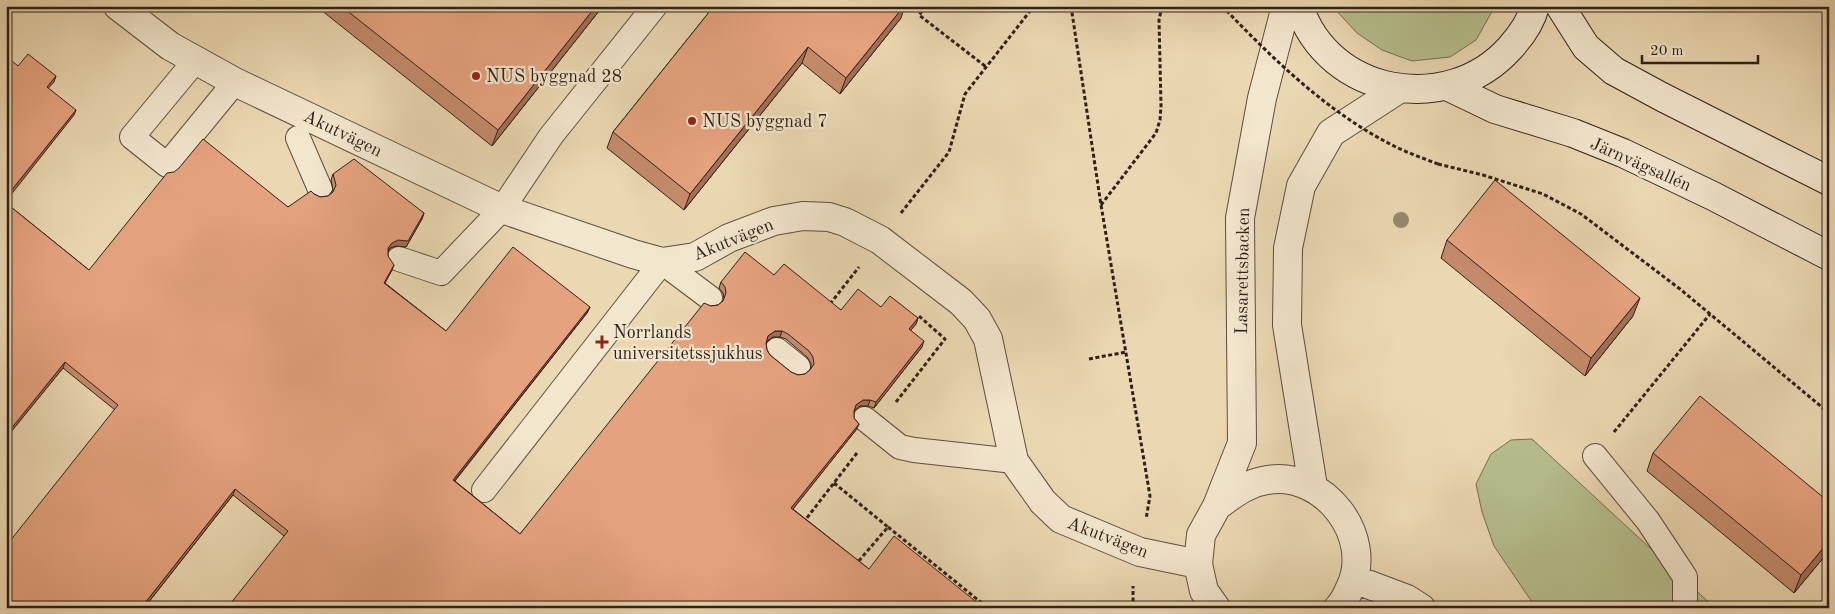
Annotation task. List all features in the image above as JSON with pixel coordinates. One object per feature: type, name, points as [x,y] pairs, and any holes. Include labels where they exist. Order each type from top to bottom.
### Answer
[{"type":"street","name":"Akutvägen","points":[[118,6],[170,46],[235,82],[502,209],[634,254],[662,262],[695,257],[729,238],[774,221],[803,216],[829,217],[846,222],[880,240],[960,302],[977,319],[988,339],[1014,461],[1043,502],[1061,519],[1140,552],[1198,564]]},
{"type":"street","name":"Lasarettsbacken","points":[[1216,608],[1204,591],[1198,564],[1201,535],[1217,506],[1242,443],[1240,218],[1262,98],[1286,6]]},
{"type":"street","points":[[1299,6],[1315,39],[1338,62],[1368,80],[1399,89],[1424,90],[1447,86],[1480,73],[1500,59],[1519,38],[1535,6]]},
{"type":"street","points":[[1560,6],[1586,47],[1614,71],[1829,181]]},
{"type":"street","name":"Järnvägsallén","points":[[1447,86],[1495,108],[1573,133],[1623,153],[1713,196],[1829,256]]},
{"type":"street","points":[[1312,487],[1287,325],[1288,248],[1301,186],[1331,133],[1399,89]]},
{"type":"street","name":"Lasarettsbacken","points":[[1217,506],[1244,486],[1269,479],[1291,480],[1312,487],[1333,501],[1350,527],[1357,555],[1354,579],[1342,604],[1338,608]]},
{"type":"street","points":[[1354,579],[1407,599],[1420,608]]},
{"type":"lane","points":[[399,259],[440,273],[502,209],[551,136],[655,6]]},
{"type":"lane","points":[[195,61],[132,137],[167,165],[235,82]]},
{"type":"lane","points":[[298,138],[320,189]]},
{"type":"lane","points":[[484,490],[662,262],[710,298]]},
{"type":"lane","points":[[777,350],[798,367]]},
{"type":"lane","points":[[865,419],[900,447],[1014,461]]},
{"type":"lane","points":[[1595,456],[1648,521],[1685,577],[1685,608]]},
{"type":"path","points":[[926,6],[919,15],[985,66]]},
{"type":"path","points":[[965,94],[985,66],[1034,6]]},
{"type":"path","points":[[1071,6],[1101,205],[1150,496],[1132,592],[1133,608]]},
{"type":"path","points":[[1101,205],[1156,133],[1160,120],[1159,20],[1162,6]]},
{"type":"path","points":[[1222,6],[1308,89],[1362,127],[1398,148],[1438,164],[1483,175],[1543,194],[1581,214],[1680,289],[1829,413]]},
{"type":"path","points":[[1595,456],[1710,314]]},
{"type":"path","points":[[1089,359],[1126,352]]},
{"type":"path","points":[[834,484],[988,608]]},
{"type":"path","points":[[855,566],[888,527]]},
{"type":"green space","points":[[1332,6],[1495,6],[1476,40],[1450,57],[1412,61],[1382,50],[1357,33]]},
{"type":"green space","points":[[1532,439],[1715,608],[1536,608],[1494,546],[1482,512],[1476,484],[1491,454],[1511,440]]},
{"type":"building","name":"NUS byggnad 28","points":[[341,6],[596,6],[498,130]]},
{"type":"building","name":"NUS byggnad 7","points":[[714,6],[904,6],[846,78],[808,47],[690,194],[613,132]]},
{"type":"building","points":[[28,54],[56,76],[47,87],[76,110],[6,197],[6,56],[18,66]]},
{"type":"building","points":[[203,139],[288,207],[311,191],[320,197],[328,196],[333,192],[336,185],[333,174],[354,159],[424,213],[408,241],[398,240],[388,248],[388,256],[394,265],[384,283],[446,331],[513,247],[590,307],[453,480],[520,534],[704,303],[711,306],[718,305],[723,301],[726,293],[725,287],[721,282],[745,252],[774,275],[784,264],[841,310],[858,289],[881,307],[890,296],[918,318],[909,329],[924,341],[876,402],[863,400],[856,405],[854,418],[859,424],[791,508],[869,569],[894,536],[984,608],[227,608],[288,531],[235,489],[141,608],[6,608],[6,546],[118,405],[65,362],[6,435],[6,203],[89,270],[167,173],[174,172]],"holes":[[[775,331],[782,331],[809,351],[813,357],[814,364],[805,374],[798,375],[791,372],[770,355],[767,350],[768,336]]]},
{"type":"building","points":[[1495,180],[1640,298],[1591,358],[1447,240]]},
{"type":"building","points":[[1700,396],[1829,502],[1829,541],[1801,575],[1653,453]]},
{"type":"place","name":"NUS byggnad 28","points":[[476,76]]},
{"type":"place","name":"NUS byggnad 7","points":[[692,121]]},
{"type":"place","name":"Norrlands universitetssjukhus","points":[[602,342]]}]
